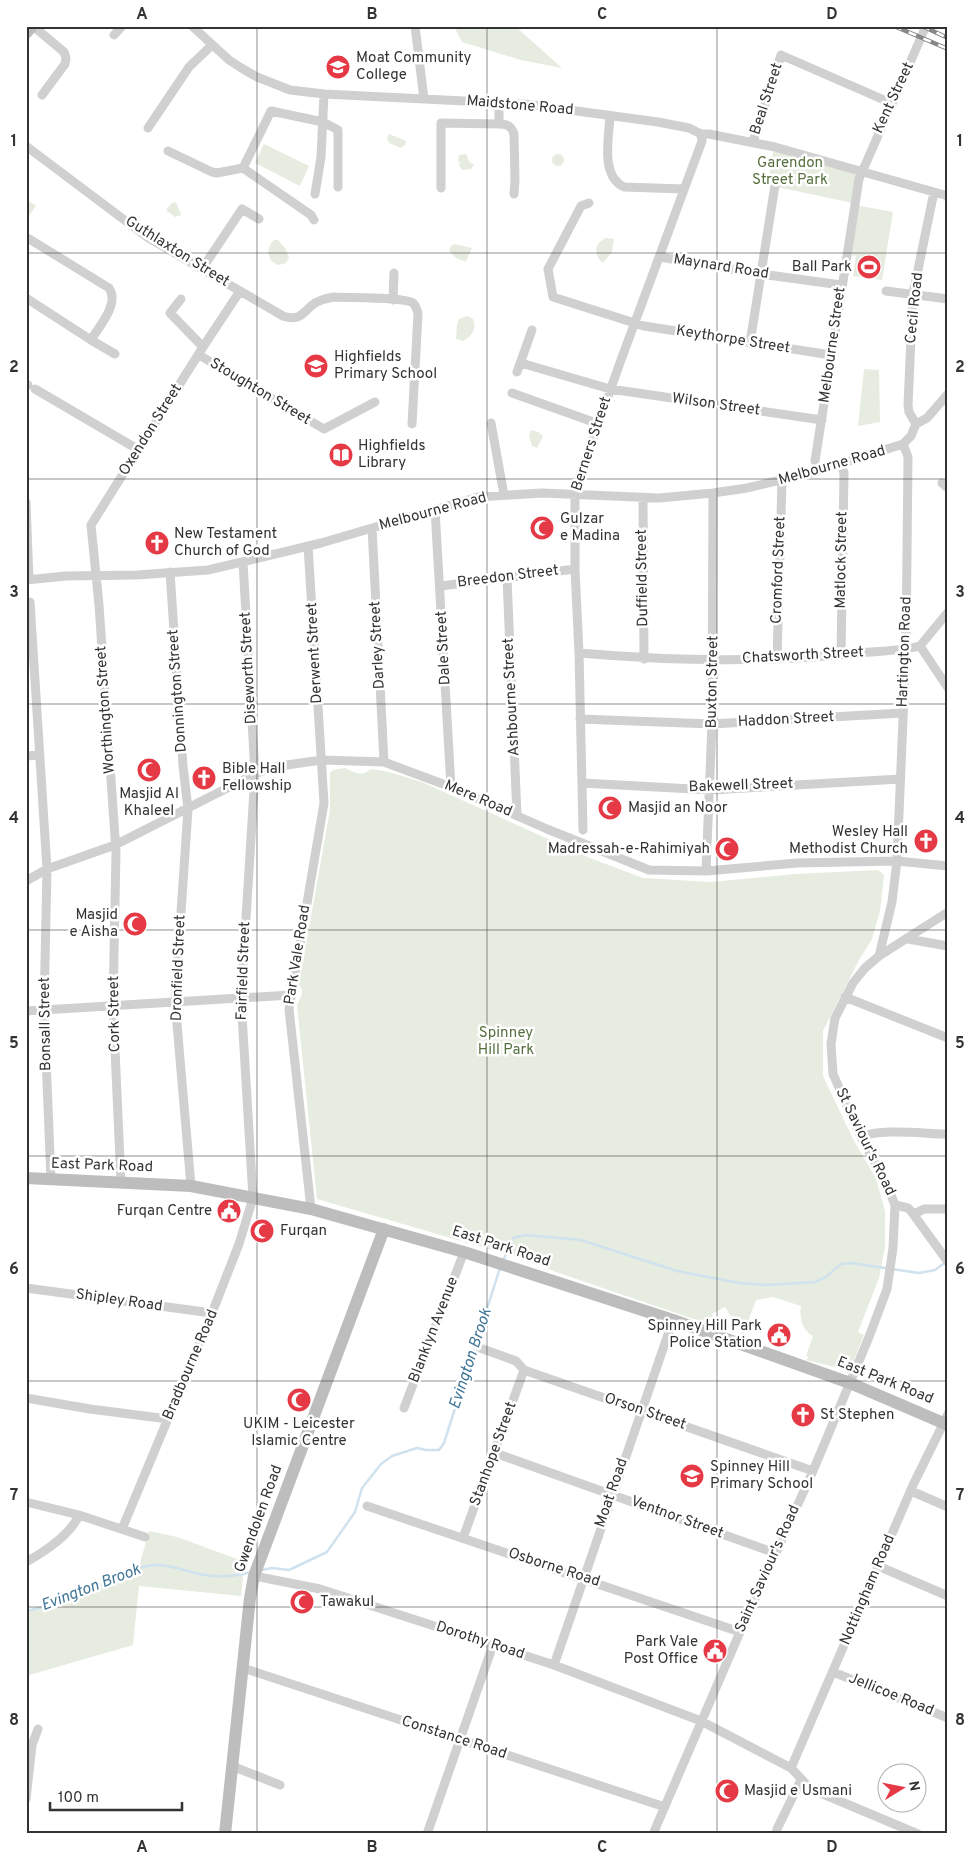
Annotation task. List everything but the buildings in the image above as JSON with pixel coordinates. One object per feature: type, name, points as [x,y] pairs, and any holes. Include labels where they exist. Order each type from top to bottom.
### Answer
[{"type":"main road","points":[[26,33],[32,26]]},
{"type":"main road","name":"East Park Road","points":[[26,1178],[191,1186],[311,1209],[464,1252],[673,1320],[850,1383],[946,1421]]},
{"type":"main road","name":"Gwendolen Road","points":[[225,1834],[250,1598],[255,1573],[384,1229]]},
{"type":"street","points":[[32,26],[64,52],[66,58],[65,64],[42,95]]},
{"type":"street","points":[[114,35],[122,26]]},
{"type":"street","name":"Maidstone Road","points":[[192,26],[229,60],[257,77],[290,90],[324,94],[499,102],[552,107],[689,128],[701,134],[753,142],[862,170],[948,196]]},
{"type":"street","points":[[414,26],[424,100]]},
{"type":"street","name":"Kent Street","points":[[862,170],[926,26]]},
{"type":"street","points":[[148,128],[189,67],[212,45]]},
{"type":"street","name":"Beal Street","points":[[753,142],[781,55],[891,103]]},
{"type":"street","points":[[315,194],[321,157],[324,94]]},
{"type":"street","points":[[499,102],[499,124]]},
{"type":"street","points":[[243,168],[271,111],[323,122],[338,130],[338,187]]},
{"type":"street","points":[[610,116],[610,171],[618,184],[624,186],[684,189]]},
{"type":"street","points":[[441,188],[441,123],[507,124],[514,134],[516,180],[514,194]]},
{"type":"street","name":"Berners Street","points":[[583,830],[575,569],[575,494],[610,389],[702,141],[701,134]]},
{"type":"street","name":"Guthlaxton Street","points":[[26,146],[147,237],[283,316],[298,318],[314,304],[325,298],[392,300]]},
{"type":"street","points":[[168,151],[212,172],[217,173],[243,168],[311,215],[314,220]]},
{"type":"street","name":"Melbourne Street","points":[[815,461],[854,204],[862,170]]},
{"type":"street","points":[[750,344],[776,179]]},
{"type":"street","name":"Cecil Road","points":[[916,424],[909,412],[908,405],[913,294],[934,192]]},
{"type":"street","name":"Keythorpe Street","points":[[589,203],[580,206],[548,269],[553,297],[644,326],[750,344],[831,355]]},
{"type":"street","points":[[202,269],[242,209],[259,219]]},
{"type":"street","points":[[26,238],[109,288],[112,296],[110,308],[91,340]]},
{"type":"street","name":"Maynard Road","points":[[660,257],[842,285]]},
{"type":"street","points":[[394,273],[392,300],[408,301],[415,305],[417,310],[412,424]]},
{"type":"street","name":"Oxendon Street","points":[[96,576],[91,525],[240,291]]},
{"type":"street","points":[[886,291],[948,299]]},
{"type":"street","points":[[26,298],[115,354]]},
{"type":"street","points":[[181,299],[170,314],[201,351]]},
{"type":"street","points":[[517,372],[532,330]]},
{"type":"street","name":"Stoughton Street","points":[[201,351],[324,429],[376,402]]},
{"type":"street","name":"Wilson Street","points":[[521,363],[610,389],[822,420]]},
{"type":"street","points":[[30,386],[138,450]]},
{"type":"street","points":[[512,393],[599,424]]},
{"type":"street","name":"Melbourne Road","points":[[28,580],[66,576],[208,570],[308,546],[478,498],[504,495],[575,494],[643,498],[713,493],[782,481],[903,444],[911,436],[916,424],[927,418],[948,394]]},
{"type":"street","points":[[491,423],[504,495]]},
{"type":"street","name":"Hartington Road","points":[[879,956],[892,902],[897,861],[906,648],[908,457],[903,444]]},
{"type":"street","name":"Matlock Street","points":[[841,464],[844,472],[841,655]]},
{"type":"street","name":"Cromford Street","points":[[777,659],[782,481]]},
{"type":"street","name":"Buxton Street","points":[[706,871],[711,790],[713,493]]},
{"type":"street","name":"Duffield Street","points":[[643,498],[644,659]]},
{"type":"street","points":[[26,502],[28,580]]},
{"type":"street","name":"Dale Street","points":[[435,509],[441,586],[451,787]]},
{"type":"street","name":"Darley Street","points":[[372,528],[384,762]]},
{"type":"street","name":"Derwent Street","points":[[308,546],[321,760]]},
{"type":"street","name":"Diseworth Street","points":[[243,562],[255,774]]},
{"type":"street","name":"Breedon Street","points":[[441,586],[575,569]]},
{"type":"street","name":"Donnington Street","points":[[170,572],[183,766],[188,809]]},
{"type":"street","name":"Worthington Street","points":[[96,576],[115,845]]},
{"type":"street","name":"Ashbourne Street","points":[[507,578],[517,816]]},
{"type":"street","name":"Bonsall Street","points":[[30,602],[47,869],[44,1009],[51,1180]]},
{"type":"street","points":[[948,612],[920,646],[948,688]]},
{"type":"street","name":"Chatsworth Street","points":[[579,653],[644,659],[777,659],[841,655],[920,646]]},
{"type":"street","name":"Haddon Street","points":[[580,719],[712,724],[902,713]]},
{"type":"street","points":[[26,756],[40,755]]},
{"type":"street","name":"Mere Road","points":[[26,881],[47,869],[115,845],[255,774],[273,767],[321,760],[384,762],[451,787],[649,870],[706,871],[797,863],[897,861],[948,866]]},
{"type":"street","name":"Park Vale Road","points":[[311,1209],[289,1009],[324,803],[321,760]]},
{"type":"street","name":"Fairfield Street","points":[[253,1198],[241,998],[255,774]]},
{"type":"street","name":"Bakewell Street","points":[[582,783],[711,790],[900,779]]},
{"type":"street","name":"Dronfield Street","points":[[188,809],[175,1001],[191,1186]]},
{"type":"street","name":"Cork Street","points":[[115,845],[113,1005],[121,1183]]},
{"type":"street","name":"St Saviour's Road","points":[[890,1274],[895,1205],[887,1185],[838,1090],[831,1062],[830,1044],[832,1030],[845,996],[866,968],[879,956],[948,912]]},
{"type":"street","points":[[908,939],[948,946]]},
{"type":"street","points":[[26,1010],[291,994]]},
{"type":"street","points":[[845,996],[948,1038]]},
{"type":"street","points":[[862,1137],[868,1134],[880,1133],[948,1134]]},
{"type":"street","name":"Bradbourne Road","points":[[122,1530],[212,1313],[239,1244],[253,1198]]},
{"type":"street","points":[[895,1205],[908,1208],[914,1214],[946,1260]]},
{"type":"street","points":[[914,1214],[921,1209],[948,1209]]},
{"type":"street","name":"Blanklyn Avenue","points":[[404,1408],[464,1252]]},
{"type":"street","name":"Saint Saviour's Road","points":[[654,1833],[701,1721],[850,1383],[882,1304],[890,1274]]},
{"type":"street","name":"Shipley Road","points":[[26,1288],[212,1313]]},
{"type":"street","name":"Moat Road","points":[[554,1665],[611,1494],[673,1320]]},
{"type":"street","name":"Orson Street","points":[[480,1348],[516,1360],[524,1370],[812,1471]]},
{"type":"street","name":"Stanhope Street","points":[[463,1538],[524,1370]]},
{"type":"street","points":[[26,1398],[90,1409],[168,1419]]},
{"type":"street","name":"Nottingham Road","points":[[791,1768],[911,1491],[946,1421]]},
{"type":"street","name":"Ventnor Street","points":[[495,1453],[775,1553]]},
{"type":"street","points":[[911,1491],[948,1507]]},
{"type":"street","points":[[26,1502],[79,1515],[145,1537]]},
{"type":"street","name":"Osborne Road","points":[[367,1506],[740,1632]]},
{"type":"street","points":[[26,1562],[45,1552],[76,1523],[79,1515]]},
{"type":"street","points":[[878,1566],[948,1596]]},
{"type":"street","name":"Dorothy Road","points":[[255,1573],[320,1589],[554,1665],[701,1721],[791,1768]]},
{"type":"street","points":[[427,1834],[493,1645]]},
{"type":"street","name":"Constance Road","points":[[243,1668],[665,1807]]},
{"type":"street","name":"Jellicoe Road","points":[[834,1672],[948,1718]]},
{"type":"street","points":[[26,1799],[32,1745],[38,1729]]},
{"type":"street","points":[[232,1766],[280,1785]]},
{"type":"street","points":[[791,1768],[811,1788],[918,1834]]},
{"type":"street","points":[[776,1834],[776,1829],[801,1780]]},
{"type":"green space","points":[[454,26],[515,26],[562,68],[521,60],[462,42]]},
{"type":"green space","points":[[389,134],[406,141],[405,145],[401,148],[389,143],[387,138]]},
{"type":"green space","points":[[264,144],[309,166],[300,186],[255,163]]},
{"type":"green space","name":"Garendon Street Park","points":[[774,148],[861,171],[853,203],[777,187],[768,182]]},
{"type":"green space","points":[[466,154],[470,163],[474,164],[471,169],[462,170],[458,161],[459,155]]},
{"type":"green space","points":[[556,154],[560,154],[564,160],[560,166],[556,166],[552,162],[552,158]]},
{"type":"green space","points":[[26,199],[36,206],[26,220]]},
{"type":"green space","points":[[176,202],[181,215],[175,217],[166,210],[172,203]]},
{"type":"green space","points":[[855,205],[893,212],[882,280],[853,276],[856,256],[851,255]]},
{"type":"green space","points":[[606,238],[614,239],[612,252],[603,263],[596,253],[596,249],[599,243]]},
{"type":"green space","points":[[274,240],[278,240],[286,249],[289,258],[286,263],[279,265],[270,258],[268,251]]},
{"type":"green space","points":[[455,244],[472,248],[466,261],[456,258],[449,250]]},
{"type":"green space","points":[[467,316],[473,319],[473,332],[463,341],[456,339],[459,319]]},
{"type":"green space","points":[[864,369],[879,370],[880,422],[858,426]]},
{"type":"green space","points":[[531,430],[543,436],[537,448],[532,446],[529,436]]},
{"type":"green space","name":"Spinney Hill Park","points":[[345,768],[359,773],[365,773],[371,769],[384,771],[424,783],[590,858],[643,878],[711,882],[796,874],[878,870],[884,875],[880,911],[872,939],[859,960],[823,1031],[823,1076],[852,1137],[876,1179],[885,1211],[885,1247],[879,1278],[858,1332],[864,1335],[851,1367],[843,1369],[806,1360],[809,1357],[806,1356],[813,1336],[802,1323],[800,1315],[801,1306],[773,1297],[756,1300],[743,1335],[725,1307],[712,1314],[716,1323],[711,1325],[556,1272],[530,1261],[317,1199],[297,1005],[302,994],[299,984],[330,810],[330,773],[333,770]]},
{"type":"green space","points":[[149,1531],[177,1537],[248,1563],[243,1577],[241,1596],[139,1586],[133,1645],[26,1676],[26,1611],[66,1599],[131,1573],[139,1567]]},
{"type":"waterway","name":"Evington Brook","points":[[503,1261],[513,1238],[525,1235],[581,1240],[677,1271],[739,1283],[767,1285],[815,1282],[826,1277],[841,1264],[851,1263],[919,1273],[935,1270],[946,1262]]},
{"type":"waterway","name":"Evington Brook","points":[[262,1570],[272,1568],[289,1570],[327,1552],[355,1512],[362,1488],[381,1464],[392,1456],[417,1448],[439,1450],[444,1443],[500,1268]]},
{"type":"waterway","name":"Evington Brook","points":[[26,1611],[52,1605],[140,1568],[149,1566],[168,1566],[217,1576],[251,1572]]},
{"type":"railway","points":[[894,26],[948,49]]},
{"type":"railway","points":[[922,26],[948,38]]},
{"type":"place","name":"Moat Community College","points":[[338,67]]},
{"type":"place","name":"Ball Park","points":[[869,267]]},
{"type":"place","name":"Highfields Primary School","points":[[316,366]]},
{"type":"place","name":"Highfields Library","points":[[341,455]]},
{"type":"place","name":"Gulzar e Madina","points":[[542,528]]},
{"type":"place","name":"New Testament Church of God","points":[[157,543]]},
{"type":"place","name":"Masjid Al Khaleel","points":[[149,770]]},
{"type":"place","name":"Bible Hall Fellowship","points":[[204,778]]},
{"type":"place","name":"Masjid an Noor","points":[[610,808]]},
{"type":"place","name":"Wesley Hall Methodist Church","points":[[926,841]]},
{"type":"place","name":"Madressah-e-Rahimiyah","points":[[727,849]]},
{"type":"place","name":"Masjid e Aisha","points":[[135,924]]},
{"type":"place","name":"Furqan Centre","points":[[229,1211]]},
{"type":"place","name":"Furqan","points":[[262,1231]]},
{"type":"place","name":"Spinney Hill Park Police Station","points":[[779,1335]]},
{"type":"place","name":"UKIM - Leicester Islamic Centre","points":[[299,1400]]},
{"type":"place","name":"St Stephen","points":[[803,1415]]},
{"type":"place","name":"Spinney Hill Primary School","points":[[692,1476]]},
{"type":"place","name":"Tawakul","points":[[302,1602]]},
{"type":"place","name":"Park Vale Post Office","points":[[715,1651]]},
{"type":"place","name":"Masjid e Usmani","points":[[727,1791]]}]
